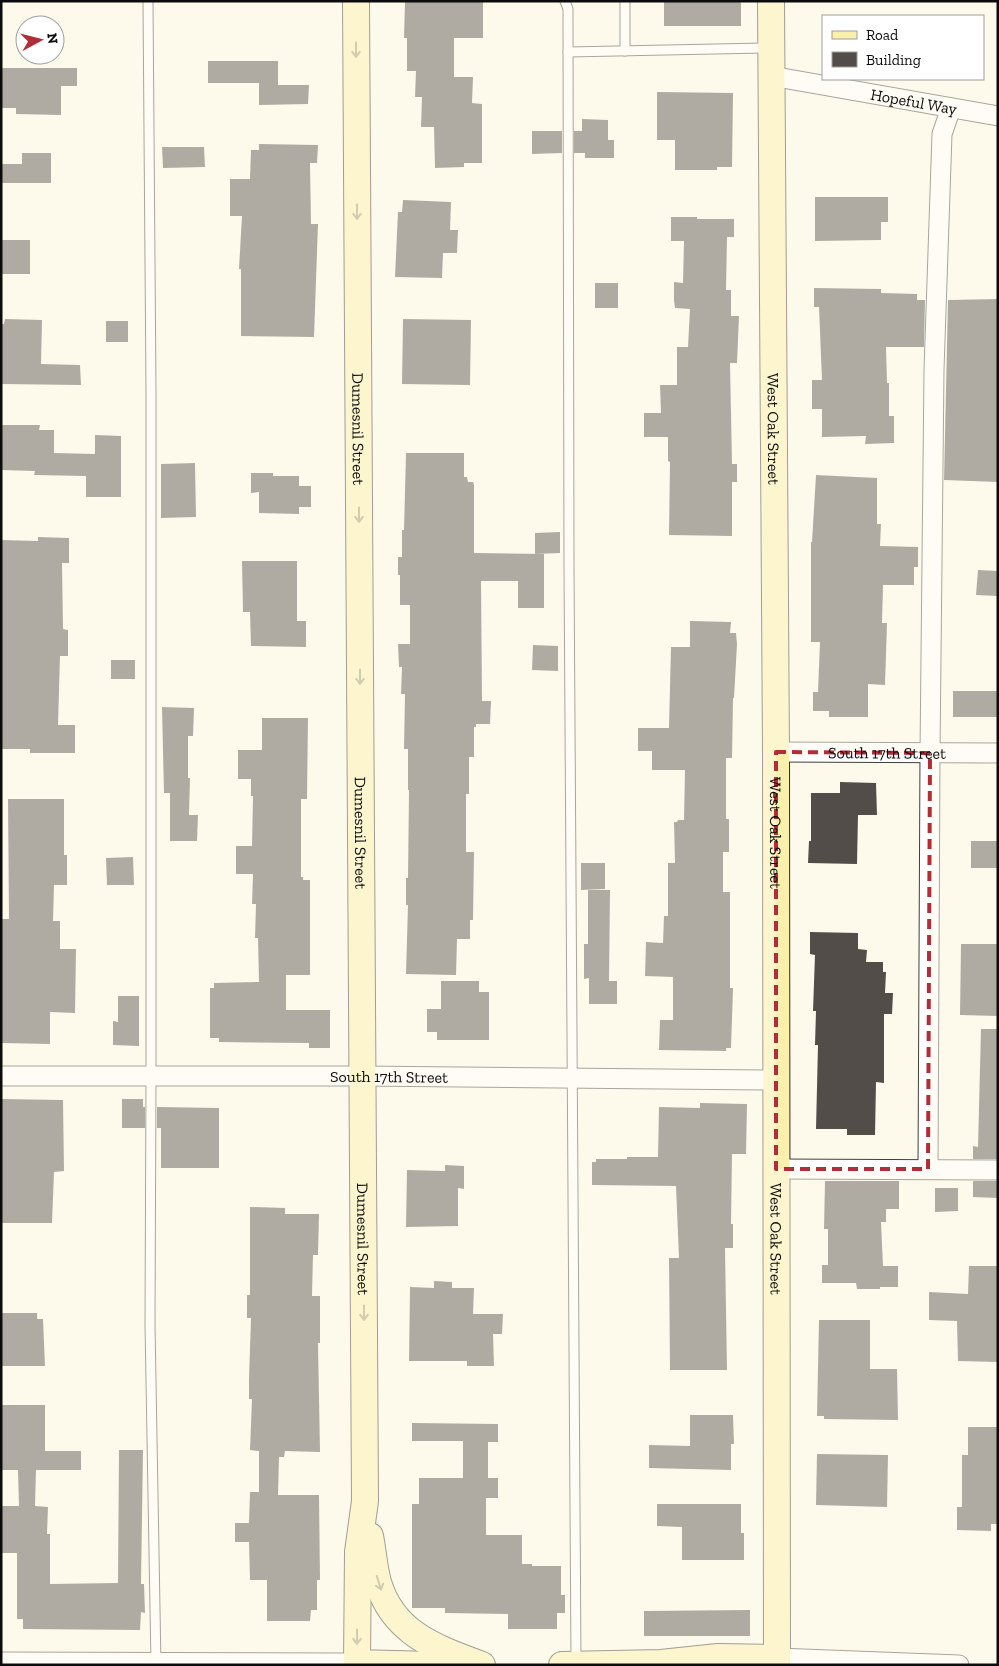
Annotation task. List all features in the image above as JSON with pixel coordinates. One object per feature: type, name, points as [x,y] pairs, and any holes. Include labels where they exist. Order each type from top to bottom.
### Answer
[{"type":"main road","name":"Dumesnil Street","points":[[356,1],[365,1501],[358,1552],[357,1664]]},
{"type":"main road","name":"West Oak Street","points":[[771,1],[776,752],[777,1662]]},
{"type":"main road","points":[[365,1501],[378,1582],[388,1606],[403,1626],[418,1638],[442,1650],[482,1665]]},
{"type":"main road","points":[[562,1665],[664,1664],[718,1657],[777,1662]]},
{"type":"main road","points":[[357,1664],[433,1665]]},
{"type":"street","name":"Hopeful Way","points":[[772,76],[998,116]]},
{"type":"street","points":[[928,1169],[934,370],[942,134],[951,108]]},
{"type":"street","name":"South 17th Street","points":[[776,752],[998,753]]},
{"type":"street","name":"South 17th Street","points":[[1,1076],[362,1076],[776,1080]]},
{"type":"street","points":[[776,1169],[998,1170]]},
{"type":"street","points":[[1,1662],[357,1664]]},
{"type":"street","points":[[777,1662],[959,1665]]},
{"type":"lane","points":[[148,1],[151,381],[150,1324],[156,1664]]},
{"type":"lane","points":[[565,1],[568,8],[576,1665]]},
{"type":"lane","points":[[626,1],[626,51]]},
{"type":"lane","points":[[568,52],[772,48]]},
{"type":"highlighted area","points":[[776,752],[930,753],[928,1169],[776,1169]]},
{"type":"building","points":[[405,1],[483,1],[483,38],[454,38],[454,77],[473,77],[472,103],[482,104],[482,163],[464,163],[464,167],[435,168],[434,127],[421,127],[422,97],[415,97],[416,71],[407,71],[407,38],[404,38]]},
{"type":"building","points":[[664,1],[741,1],[741,26],[664,26]]},
{"type":"building","points":[[208,61],[278,61],[278,85],[309,85],[308,104],[259,105],[259,83],[208,83]]},
{"type":"building","points":[[1,68],[77,68],[77,86],[61,86],[61,115],[16,114],[16,108],[1,108]]},
{"type":"building","points":[[657,92],[733,93],[732,167],[717,167],[717,170],[675,170],[675,140],[657,140]]},
{"type":"building","points":[[582,119],[608,120],[608,140],[614,140],[614,158],[585,158],[585,153],[574,153],[574,131],[582,131]]},
{"type":"building","points":[[532,131],[562,131],[562,153],[532,154]]},
{"type":"building","points":[[259,144],[318,145],[317,163],[310,163],[311,224],[318,224],[314,337],[241,336],[241,269],[239,269],[242,216],[230,216],[230,179],[250,179],[251,150],[259,150]]},
{"type":"building","points":[[162,147],[204,147],[205,167],[163,168]]},
{"type":"building","points":[[22,153],[51,153],[51,183],[1,183],[1,164],[22,164]]},
{"type":"building","points":[[815,197],[888,197],[888,222],[881,222],[881,240],[815,241]]},
{"type":"building","points":[[403,200],[451,202],[450,230],[458,230],[457,253],[443,253],[442,278],[395,277],[398,212],[402,212]]},
{"type":"building","points":[[671,217],[734,219],[734,237],[727,237],[726,290],[731,290],[731,316],[739,316],[737,363],[730,363],[732,464],[737,464],[737,482],[732,482],[732,536],[669,535],[670,462],[668,461],[668,437],[644,437],[644,413],[661,413],[660,385],[677,385],[677,347],[688,347],[690,309],[675,308],[674,301],[674,282],[683,283],[684,241],[671,241]]},
{"type":"building","points":[[1,240],[30,240],[30,274],[1,274]]},
{"type":"building","points":[[595,283],[618,283],[618,308],[595,308]]},
{"type":"building","points":[[814,288],[881,289],[881,293],[917,294],[917,300],[925,300],[924,347],[886,347],[889,416],[894,416],[894,443],[865,444],[866,436],[822,437],[822,409],[812,409],[812,380],[822,380],[819,307],[814,307]]},
{"type":"building","points":[[998,299],[998,482],[944,480],[948,300]]},
{"type":"building","points":[[5,319],[42,320],[41,364],[80,365],[81,385],[1,384],[1,324],[4,324]]},
{"type":"building","points":[[403,319],[471,320],[470,385],[402,384]]},
{"type":"building","points":[[106,321],[128,321],[128,342],[106,342]]},
{"type":"building","points":[[1,425],[40,425],[39,430],[54,430],[54,453],[95,454],[95,435],[121,436],[121,497],[86,497],[86,476],[34,475],[35,471],[1,470]]},
{"type":"building","points":[[406,453],[464,453],[464,477],[467,477],[468,482],[473,482],[474,485],[474,553],[544,554],[544,608],[518,608],[518,581],[481,581],[482,701],[491,701],[490,724],[476,724],[476,727],[474,727],[474,757],[469,757],[469,794],[466,794],[466,852],[474,852],[473,920],[470,920],[470,939],[457,939],[456,975],[406,974],[408,905],[406,905],[406,878],[408,878],[409,790],[408,749],[404,749],[405,694],[401,694],[402,667],[399,667],[398,644],[410,644],[410,605],[400,605],[398,557],[402,557]]},
{"type":"building","points":[[195,463],[196,517],[161,518],[161,464]]},
{"type":"building","points":[[251,473],[273,473],[273,476],[299,476],[299,486],[311,486],[311,507],[299,507],[299,514],[259,513],[259,492],[251,493]]},
{"type":"building","points":[[816,475],[877,478],[877,524],[881,524],[880,546],[918,547],[918,567],[914,567],[914,585],[883,585],[882,623],[887,623],[885,685],[868,684],[868,717],[829,717],[829,711],[813,711],[813,692],[818,692],[820,642],[811,642],[811,542]]},
{"type":"building","points":[[560,532],[560,553],[535,554],[535,533]]},
{"type":"building","points":[[38,537],[69,538],[69,563],[62,563],[63,629],[68,630],[68,656],[60,656],[58,725],[75,725],[75,753],[30,753],[30,749],[1,749],[1,540],[38,541]]},
{"type":"building","points":[[242,561],[297,561],[297,621],[306,621],[306,647],[251,646],[250,612],[243,612]]},
{"type":"building","points":[[978,570],[998,571],[998,596],[976,595]]},
{"type":"building","points":[[690,621],[731,622],[730,633],[736,633],[737,644],[733,698],[732,758],[726,758],[726,819],[729,819],[729,852],[723,852],[723,892],[730,892],[730,988],[733,988],[731,1048],[726,1048],[726,1051],[659,1050],[660,1020],[673,1020],[673,977],[645,976],[646,942],[663,943],[664,916],[668,916],[668,863],[675,863],[674,822],[684,820],[685,770],[652,770],[652,751],[638,751],[638,728],[669,728],[671,647],[690,647]]},
{"type":"building","points":[[533,645],[558,646],[558,671],[532,670]]},
{"type":"building","points":[[111,660],[135,660],[135,679],[111,679]]},
{"type":"building","points":[[953,691],[998,691],[998,717],[953,717]]},
{"type":"building","points":[[162,707],[194,708],[193,736],[188,736],[188,778],[190,778],[189,815],[198,815],[197,841],[170,841],[170,793],[164,793]]},
{"type":"building","points":[[262,718],[308,718],[307,799],[301,799],[301,877],[303,877],[303,880],[310,880],[310,975],[286,975],[286,1010],[330,1010],[330,1048],[309,1048],[309,1043],[219,1042],[219,1038],[210,1038],[210,988],[214,988],[214,983],[259,982],[258,938],[255,938],[256,904],[252,904],[253,874],[236,874],[236,846],[252,846],[253,796],[251,796],[251,779],[238,779],[238,750],[262,750]]},
{"type":"building","points":[[840,782],[876,783],[877,815],[858,815],[857,864],[808,863],[809,841],[811,841],[811,793],[840,793]]},
{"type":"building","points":[[8,799],[64,799],[64,855],[67,855],[67,885],[54,885],[53,921],[60,921],[60,949],[76,949],[75,1013],[50,1012],[50,1044],[1,1043],[1,919],[9,919]]},
{"type":"building","points":[[971,841],[998,841],[998,868],[971,868]]},
{"type":"building","points":[[133,857],[134,885],[107,885],[106,858]]},
{"type":"building","points":[[581,863],[605,863],[605,889],[581,890]]},
{"type":"building","points":[[588,890],[610,890],[609,981],[617,981],[617,1004],[589,1004],[589,978],[584,979],[584,944],[588,944]]},
{"type":"building","points":[[810,932],[858,933],[858,949],[867,950],[866,962],[883,962],[883,972],[886,972],[885,993],[893,993],[892,1014],[884,1014],[884,1083],[876,1082],[875,1135],[847,1135],[847,1129],[816,1129],[818,1045],[815,1045],[816,1011],[813,1011],[815,955],[810,954]]},
{"type":"building","points":[[961,944],[998,944],[998,1016],[960,1015]]},
{"type":"building","points":[[441,981],[479,981],[479,992],[489,992],[489,1040],[437,1040],[437,1032],[427,1032],[427,1009],[441,1009]]},
{"type":"building","points":[[118,996],[139,996],[139,1046],[113,1045],[113,1021],[118,1022]]},
{"type":"building","points":[[981,1029],[998,1029],[998,1159],[973,1159],[973,1146],[978,1147]]},
{"type":"building","points":[[1,1099],[63,1100],[64,1171],[54,1172],[52,1223],[1,1223]]},
{"type":"building","points":[[122,1099],[143,1099],[145,1128],[122,1128]]},
{"type":"building","points":[[700,1103],[747,1104],[746,1154],[732,1154],[731,1224],[733,1224],[733,1248],[725,1248],[727,1370],[670,1370],[669,1258],[679,1258],[676,1186],[592,1185],[592,1162],[596,1162],[596,1159],[658,1157],[659,1107],[700,1108]]},
{"type":"building","points":[[157,1107],[219,1108],[219,1168],[161,1168],[161,1128],[157,1128]]},
{"type":"building","points":[[445,1165],[464,1166],[464,1189],[458,1188],[458,1226],[406,1227],[407,1170],[445,1171]]},
{"type":"building","points":[[825,1181],[899,1181],[899,1209],[886,1209],[886,1222],[881,1222],[883,1266],[898,1266],[898,1287],[857,1289],[856,1283],[822,1283],[822,1265],[828,1265],[828,1229],[824,1229]]},
{"type":"building","points":[[973,1181],[998,1181],[998,1198],[973,1197]]},
{"type":"building","points":[[935,1188],[958,1188],[958,1211],[935,1212]]},
{"type":"building","points":[[250,1207],[285,1208],[285,1214],[319,1214],[318,1255],[313,1255],[312,1296],[320,1296],[320,1343],[318,1343],[320,1452],[285,1451],[284,1457],[279,1457],[278,1495],[319,1495],[320,1580],[317,1580],[317,1610],[311,1610],[310,1621],[267,1621],[267,1580],[250,1580],[249,1542],[235,1542],[235,1523],[249,1523],[250,1492],[259,1492],[259,1451],[250,1450],[252,1399],[249,1399],[251,1318],[247,1318],[247,1295],[250,1295]]},
{"type":"building","points":[[969,1266],[998,1266],[998,1362],[958,1361],[957,1321],[929,1320],[929,1292],[968,1294]]},
{"type":"building","points":[[434,1281],[452,1282],[452,1288],[474,1288],[473,1314],[503,1314],[502,1334],[493,1334],[494,1366],[467,1366],[467,1361],[409,1361],[410,1287],[434,1288]]},
{"type":"building","points":[[1,1313],[37,1313],[37,1319],[43,1319],[45,1366],[1,1366]]},
{"type":"building","points":[[819,1320],[870,1320],[870,1369],[897,1369],[898,1420],[824,1419],[824,1416],[817,1416]]},
{"type":"building","points":[[1,1405],[45,1405],[45,1451],[81,1451],[81,1470],[36,1470],[35,1506],[48,1507],[47,1534],[50,1534],[50,1584],[118,1583],[119,1450],[143,1450],[141,1584],[144,1584],[145,1613],[141,1612],[140,1630],[23,1629],[23,1619],[17,1619],[17,1553],[1,1553],[1,1506],[19,1506],[18,1470],[1,1470]]},
{"type":"building","points":[[690,1415],[733,1415],[734,1444],[731,1444],[731,1470],[649,1468],[649,1445],[690,1446]]},
{"type":"building","points":[[412,1423],[498,1424],[498,1442],[488,1442],[488,1478],[498,1478],[498,1498],[486,1498],[486,1535],[522,1535],[522,1564],[561,1566],[561,1595],[565,1595],[565,1613],[557,1613],[557,1629],[508,1629],[508,1614],[445,1613],[445,1608],[412,1608],[412,1504],[419,1504],[419,1478],[463,1478],[463,1441],[412,1441]]},
{"type":"building","points":[[968,1427],[998,1427],[998,1524],[991,1524],[991,1531],[957,1530],[957,1507],[962,1507],[962,1455],[968,1455]]},
{"type":"building","points":[[817,1454],[888,1455],[887,1507],[816,1505]]},
{"type":"building","points":[[657,1504],[741,1504],[741,1533],[744,1533],[744,1560],[682,1560],[682,1527],[657,1526]]},
{"type":"building","points":[[750,1610],[750,1636],[644,1636],[644,1611]]}]
